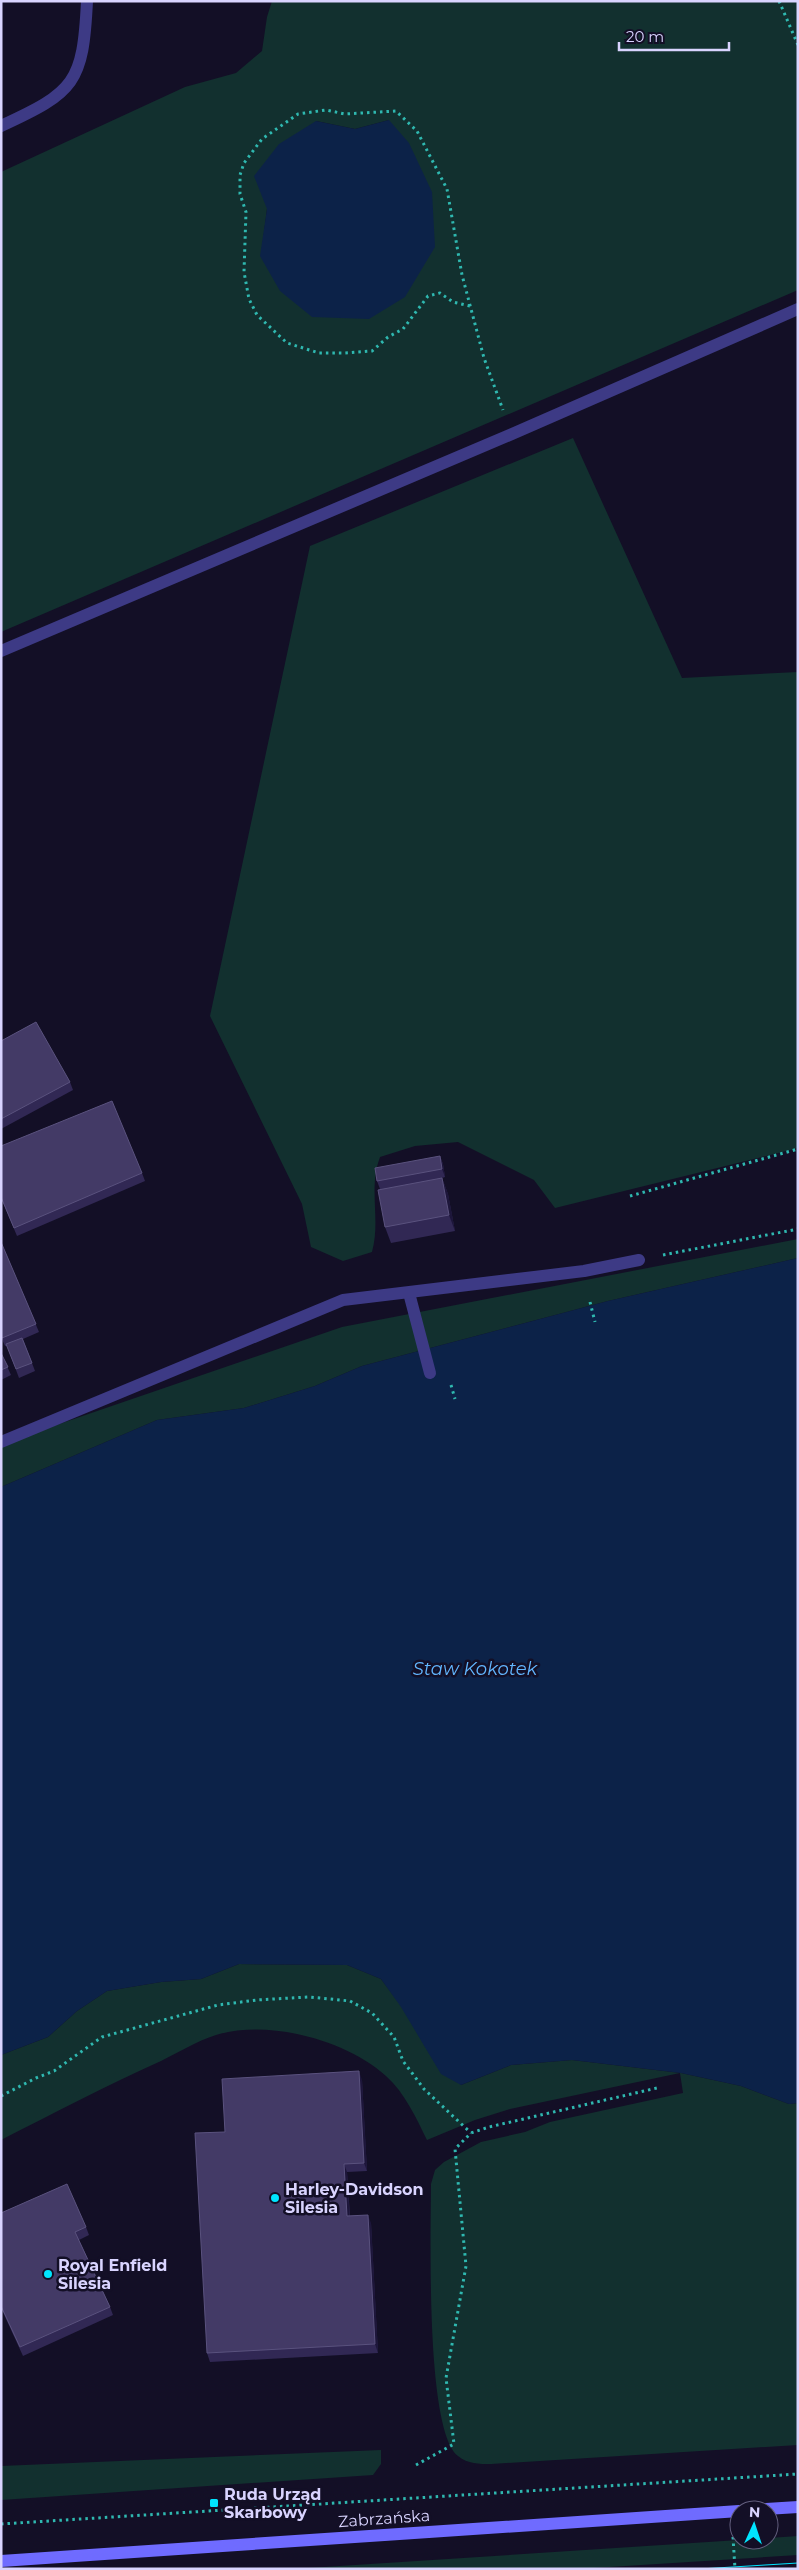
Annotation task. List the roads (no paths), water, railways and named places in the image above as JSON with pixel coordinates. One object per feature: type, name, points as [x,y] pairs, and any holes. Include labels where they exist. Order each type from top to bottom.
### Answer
[{"type":"main road","points":[[779,2508],[798,2507]]},
{"type":"main road","name":"Zabrzańska","points":[[1,2560],[729,2511]]},
{"type":"lane","points":[[1,126],[43,107],[71,83],[85,47],[87,1]]},
{"type":"lane","points":[[1,651],[512,434],[798,309]]},
{"type":"lane","points":[[1,1442],[343,1300],[410,1294],[584,1272],[639,1260]]},
{"type":"lane","points":[[410,1294],[430,1373]]},
{"type":"water","points":[[389,120],[409,143],[432,192],[435,247],[405,297],[369,319],[312,317],[280,291],[260,256],[267,209],[254,176],[279,144],[316,121],[355,129]]},
{"type":"water","name":"Staw Kokotek","points":[[798,1258],[798,2103],[789,2104],[741,2086],[681,2073],[572,2060],[511,2065],[461,2085],[441,2074],[401,2007],[381,1979],[347,1965],[239,1964],[201,1979],[161,1982],[107,1991],[77,2011],[48,2037],[1,2055],[1,1487],[157,1420],[244,1408],[315,1386],[362,1366],[608,1301]]},
{"type":"tram line","points":[[700,2569],[798,2563]]},
{"type":"place","name":"Harley-Davidson Silesia","points":[[275,2198]]},
{"type":"place","name":"Royal Enfield Silesia","points":[[48,2274]]},
{"type":"place","name":"Ruda Urząd Skarbowy","points":[[214,2503]]}]
